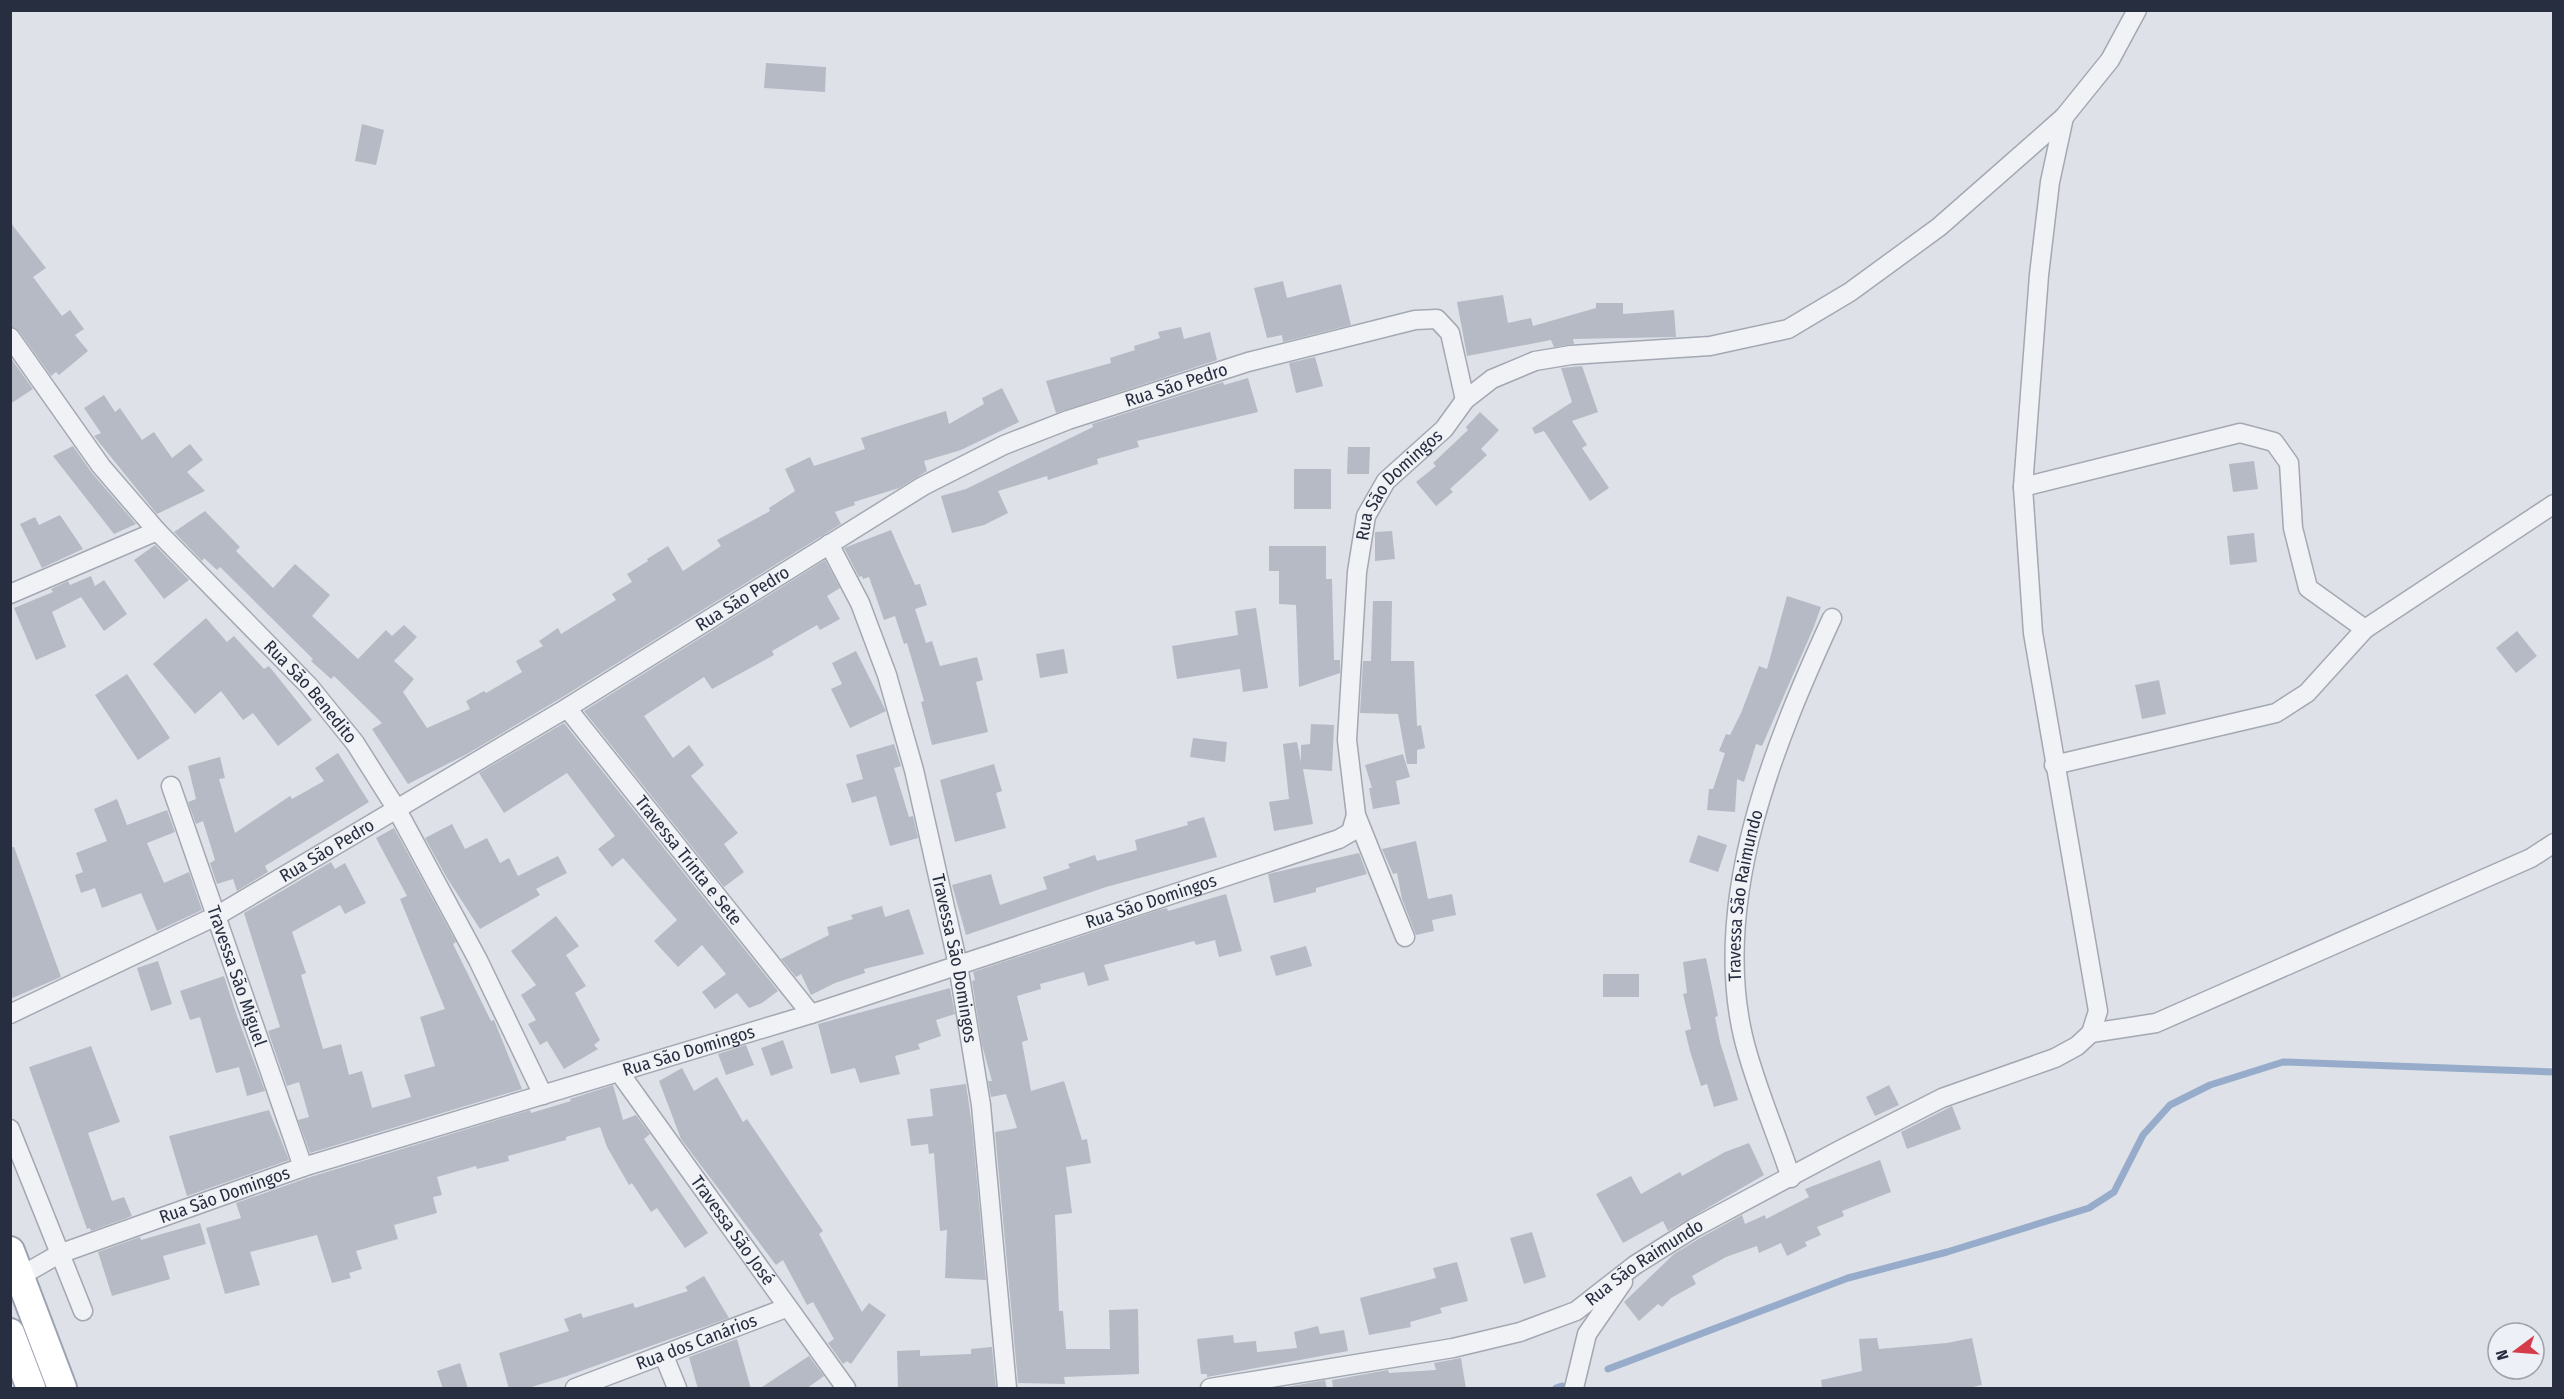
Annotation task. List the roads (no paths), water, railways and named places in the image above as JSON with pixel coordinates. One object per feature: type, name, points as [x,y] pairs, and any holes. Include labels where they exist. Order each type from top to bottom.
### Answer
[{"type":"main road","points":[[14,1270],[62,1389]]},
{"type":"main road","points":[[10,1333],[31,1389]]},
{"type":"street","name":"Rua São Domingos","points":[[1405,937],[1356,815],[1347,740],[1348,685],[1356,572],[1366,516],[1386,481],[1444,429],[1465,400],[1492,379],[1535,361],[1571,355],[1710,346],[1788,329],[1850,292],[1939,227],[2064,117],[2110,60],[2137,10]]},
{"type":"street","points":[[2064,117],[2050,182],[2039,275],[2023,487],[2032,633],[2098,1011],[2091,1033],[2156,1023],[2531,858],[2553,843]]},
{"type":"street","name":"Rua São Pedro","points":[[10,1014],[218,915],[567,708],[923,486],[1004,445],[1068,420],[1248,362],[1415,320],[1437,319],[1450,333],[1465,400]]},
{"type":"street","name":"Rua São Benedito","points":[[10,337],[101,466],[157,531],[309,686],[355,743],[396,808],[478,960],[543,1095]]},
{"type":"street","points":[[2023,487],[2240,433],[2274,442],[2289,463],[2293,528],[2308,588],[2365,629]]},
{"type":"street","points":[[2054,765],[2276,713],[2307,693],[2365,629],[2553,504]]},
{"type":"street","points":[[10,594],[157,531]]},
{"type":"street","name":"Travessa São Domingos","points":[[829,544],[860,603],[887,675],[914,770],[958,965],[983,1117],[1007,1389]]},
{"type":"street","name":"Travessa São Raimundo","points":[[1791,1178],[1743,1037],[1734,969],[1741,888],[1757,811],[1792,704],[1832,618]]},
{"type":"street","name":"Travessa Trinta e Sete","points":[[567,708],[811,1014]]},
{"type":"street","name":"Travessa São Miguel","points":[[171,786],[218,915],[303,1167]]},
{"type":"street","name":"Rua São Domingos","points":[[14,1270],[303,1167],[811,1014],[1339,839],[1351,832],[1356,815]]},
{"type":"street","name":"Rua São Raimundo","points":[[1210,1389],[1453,1348],[1520,1332],[1576,1311],[1635,1265],[1694,1228],[1942,1098],[2055,1058],[2077,1046],[2091,1033]]},
{"type":"street","name":"Travessa São José","points":[[619,1072],[846,1389]]},
{"type":"street","points":[[10,1129],[83,1311]]},
{"type":"street","points":[[1574,1389],[1587,1334],[1635,1265]]},
{"type":"street","name":"Rua dos Canários","points":[[575,1389],[786,1308]]},
{"type":"street","points":[[664,1356],[677,1389]]},
{"type":"waterway","points":[[1608,1369],[1848,1278],[1947,1252],[2089,1208],[2114,1192],[2143,1135],[2170,1105],[2210,1085],[2283,1062],[2554,1072]]},
{"type":"waterway","points":[[1556,1388],[1562,1386]]}]
